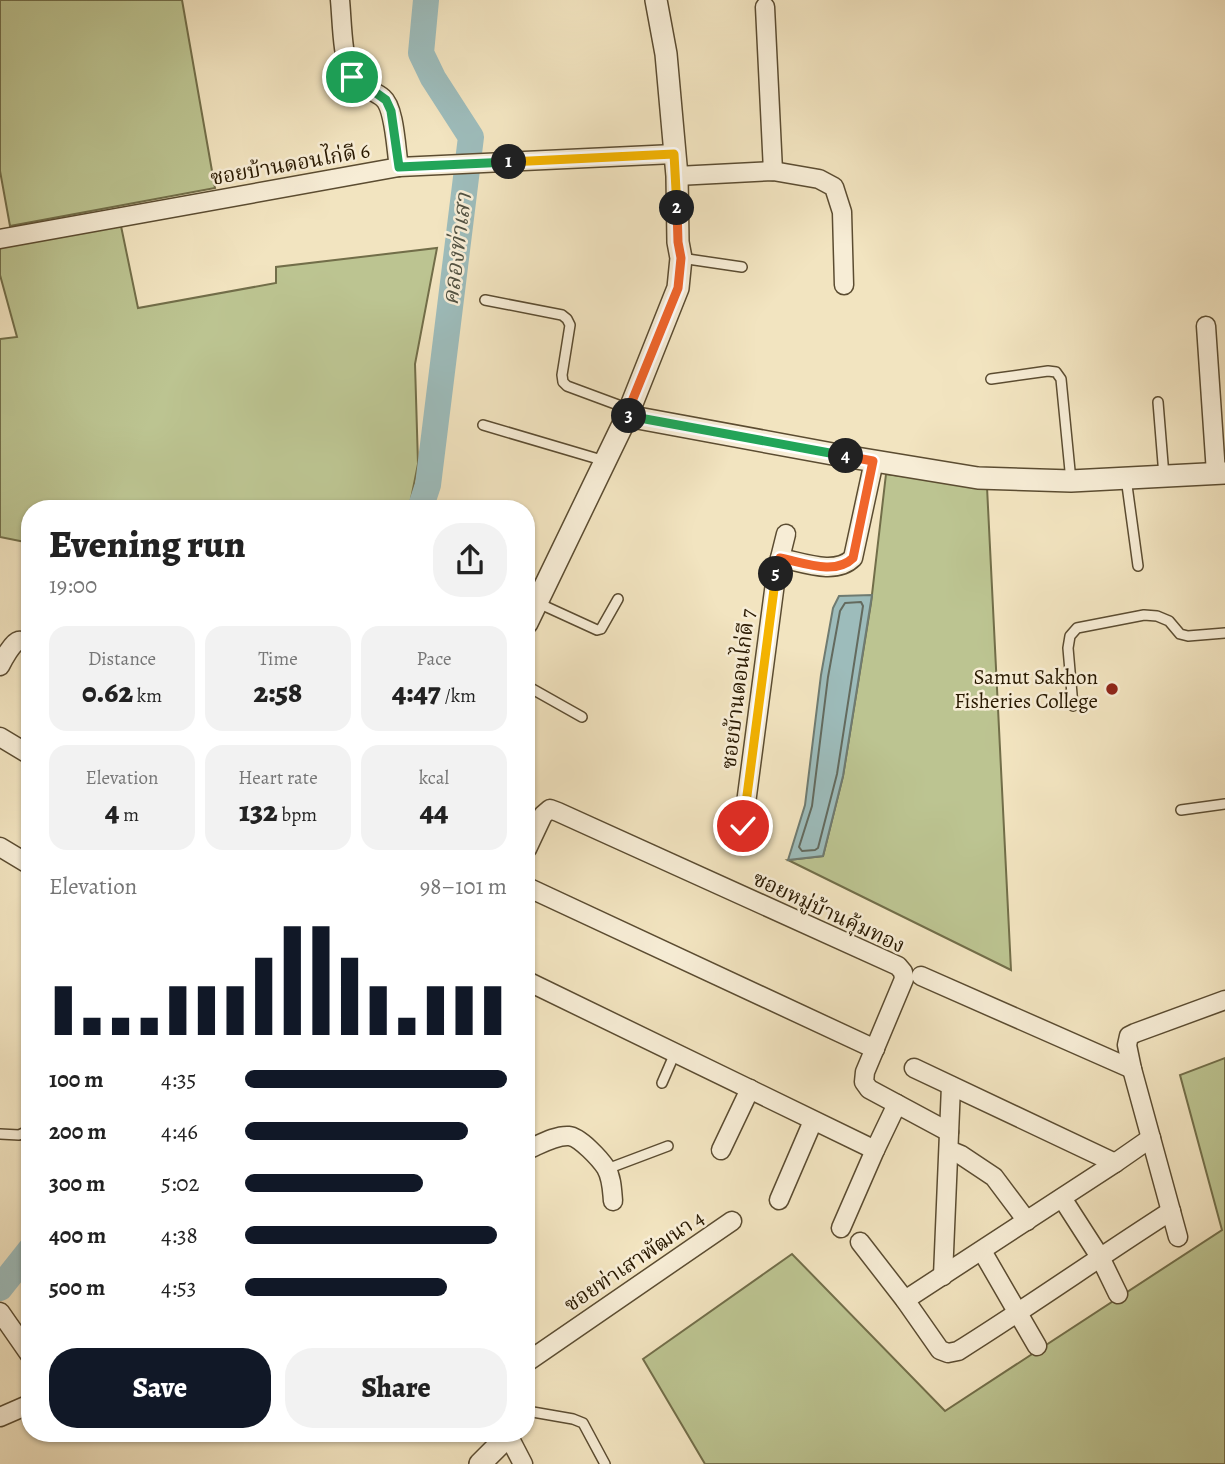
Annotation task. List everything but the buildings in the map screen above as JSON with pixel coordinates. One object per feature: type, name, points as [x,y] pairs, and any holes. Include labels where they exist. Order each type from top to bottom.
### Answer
[{"type":"street","points":[[340,0],[346,62],[352,77],[361,86],[386,100],[391,111],[399,167]]},
{"type":"street","points":[[535,595],[628,412],[678,288],[681,258],[678,242],[677,176],[666,54],[656,0]]},
{"type":"street","points":[[765,7],[773,171]]},
{"type":"street","name":"ซอยบ้านดอนไก่ดี 6","points":[[0,239],[399,167],[674,154]]},
{"type":"street","points":[[677,176],[773,171],[819,178],[834,187],[842,212],[844,285]]},
{"type":"street","points":[[628,412],[873,461],[978,478],[1071,481],[1221,473],[1206,326]]},
{"type":"street","points":[[780,558],[829,568],[847,564],[853,558],[873,461]]},
{"type":"street","name":"ซอยบ้านดอนไก่ดี 7","points":[[743,826],[775,583],[786,534]]},
{"type":"street","points":[[0,666],[14,643],[21,641]]},
{"type":"street","points":[[0,737],[21,750]]},
{"type":"street","name":"ซอยหมู่บ้านคุ้มทอง","points":[[535,832],[543,815],[550,809],[898,967],[903,972],[904,979],[865,1073],[864,1082],[949,1141],[961,1155],[994,1177],[1027,1221]]},
{"type":"street","points":[[0,847],[21,860]]},
{"type":"street","points":[[535,891],[875,1049]]},
{"type":"street","points":[[921,976],[1132,1069]]},
{"type":"street","points":[[535,985],[875,1150]]},
{"type":"street","points":[[1178,1237],[1127,1045],[1129,1036],[1135,1033],[1225,1000]]},
{"type":"street","points":[[914,1068],[1115,1163]]},
{"type":"street","points":[[943,1276],[951,1086]]},
{"type":"street","points":[[721,1150],[750,1089]]},
{"type":"street","points":[[841,1228],[897,1104]]},
{"type":"street","points":[[779,1200],[813,1121]]},
{"type":"street","points":[[535,1147],[558,1137],[571,1136],[586,1146],[607,1169],[613,1201]]},
{"type":"street","points":[[905,1300],[1151,1138]]},
{"type":"street","points":[[1062,1199],[1100,1257],[1118,1294]]},
{"type":"street","points":[[860,1242],[940,1350],[948,1353],[958,1351],[1018,1313],[1171,1211]]},
{"type":"street","name":"ซอยท่าเสาพัฒนา 4","points":[[535,1356],[732,1221]]},
{"type":"street","points":[[982,1251],[1037,1346]]},
{"type":"street","points":[[2,1313],[21,1342]]},
{"type":"street","points":[[0,1418],[21,1408]]},
{"type":"street","points":[[480,1464],[502,1442]]},
{"type":"street","points":[[512,1442],[523,1464]]},
{"type":"lane","points":[[681,258],[742,267]]},
{"type":"lane","points":[[485,300],[562,315],[568,319],[570,326],[563,382],[628,412]]},
{"type":"lane","points":[[992,379],[1056,372],[1061,379],[1071,481]]},
{"type":"lane","points":[[1158,402],[1164,476]]},
{"type":"lane","points":[[483,425],[605,461]]},
{"type":"lane","points":[[1126,478],[1138,566]]},
{"type":"lane","points":[[535,598],[597,630],[601,629],[618,599]]},
{"type":"lane","points":[[1073,706],[1068,648],[1070,636],[1077,628],[1157,615],[1169,621],[1180,634],[1188,636],[1225,633]]},
{"type":"lane","points":[[535,691],[582,717]]},
{"type":"lane","points":[[1181,810],[1225,804]]},
{"type":"lane","points":[[662,1083],[676,1053]]},
{"type":"lane","points":[[0,1134],[21,1134]]},
{"type":"lane","points":[[607,1169],[668,1146]]},
{"type":"lane","points":[[535,1413],[583,1423],[605,1464]]},
{"type":"green space","points":[[0,0],[182,0],[215,188],[10,226],[0,171]]},
{"type":"green space","points":[[121,226],[138,308],[276,283],[276,267],[437,248],[415,364],[418,464],[411,500],[21,500],[21,541],[0,537],[0,339],[17,337],[0,275],[0,245]]},
{"type":"green space","points":[[886,474],[987,487],[1011,970],[788,860],[823,856],[843,776],[871,603]]},
{"type":"green space","points":[[1225,1058],[1225,1464],[705,1464],[643,1359],[792,1254],[945,1411],[1222,1230],[1180,1075]]},
{"type":"water","points":[[872,595],[843,776],[823,856],[788,860],[805,805],[821,675],[833,608],[839,596]]},
{"type":"waterway","name":"คลองท่าเสา","points":[[423,500],[428,485],[471,137],[433,78],[421,53],[426,0]]},
{"type":"waterway","name":"คลองท่าเสา","points":[[0,1288],[21,1261]]},
{"type":"place","name":"Samut Sakhon Fisheries College","points":[[1112,689]]},
{"type":"route","points":[[352,77],[361,86],[386,100],[391,111],[399,167],[674,154],[681,258],[678,288],[626,416],[873,461],[853,558],[847,564],[829,568],[780,558],[743,826]]}]
